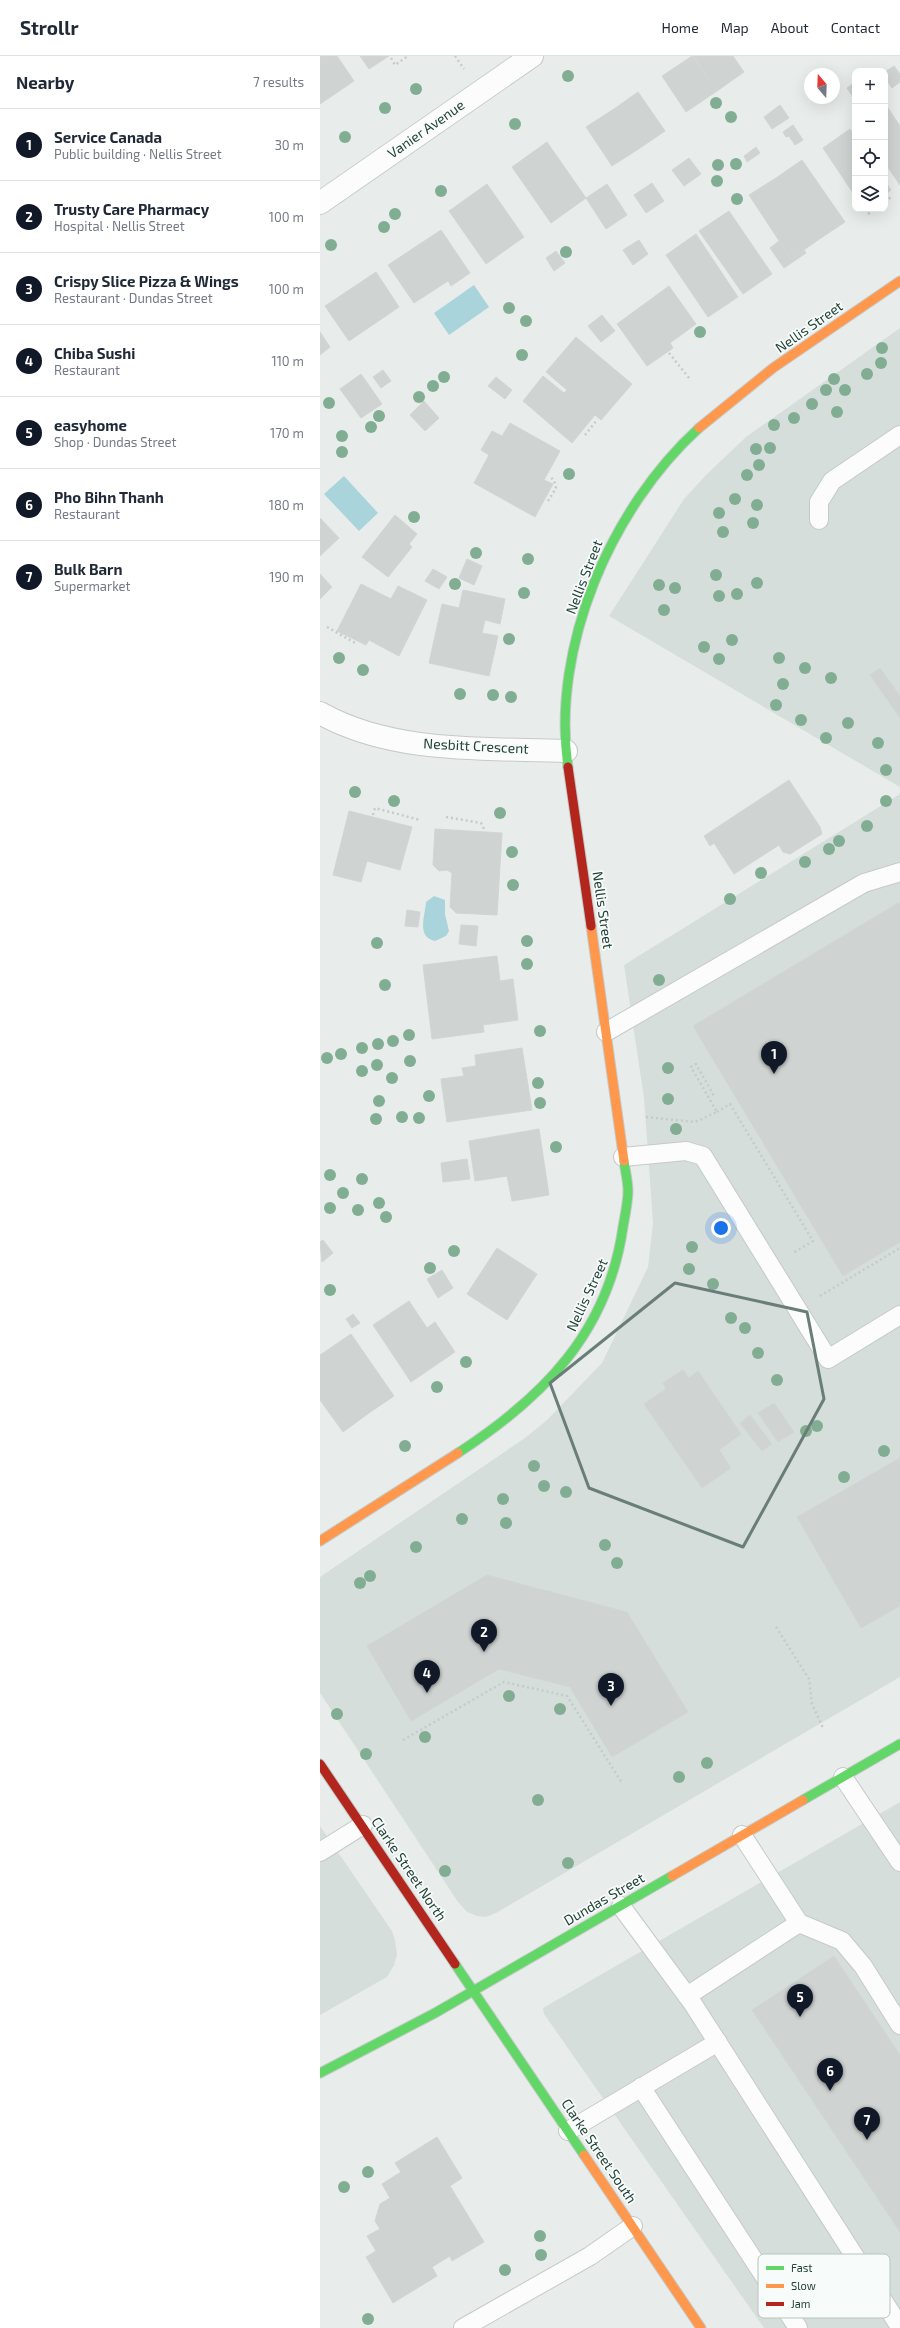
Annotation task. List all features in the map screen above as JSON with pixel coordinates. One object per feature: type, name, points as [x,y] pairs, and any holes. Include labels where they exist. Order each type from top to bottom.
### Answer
[{"type":"street","name":"Vanier Avenue","points":[[320,203],[532,56]]},
{"type":"street","name":"Nellis Street","points":[[320,1541],[510,1418],[533,1398],[574,1353],[594,1320],[619,1262],[627,1214],[628,1191],[566,751],[567,707],[572,661],[582,619],[596,577],[619,529],[650,480],[683,442],[733,398],[900,281]]},
{"type":"street","name":"Nesbitt Crescent","points":[[320,713],[361,731],[438,747],[566,751]]},
{"type":"street","name":"Dundas Street","points":[[320,2073],[473,1992],[900,1744]]},
{"type":"street","name":"Clarke Street North","points":[[320,1764],[363,1825],[473,1992]]},
{"type":"street","name":"Clarke Street South","points":[[473,1992],[633,2226],[700,2328]]},
{"type":"lane","points":[[819,520],[819,502],[832,481],[900,435]]},
{"type":"lane","points":[[606,1032],[864,883],[900,872]]},
{"type":"lane","points":[[623,1158],[686,1151],[703,1156],[828,1359],[900,1315]]},
{"type":"lane","points":[[843,1777],[900,1862]]},
{"type":"lane","points":[[320,1852],[363,1825]]},
{"type":"lane","points":[[742,1835],[799,1923],[842,1941],[863,1966],[900,2025]]},
{"type":"lane","points":[[621,1906],[687,1996],[718,2042],[853,2254]]},
{"type":"lane","points":[[687,1996],[799,1923]]},
{"type":"lane","points":[[568,2131],[718,2042]]},
{"type":"lane","points":[[641,2087],[758,2267]]},
{"type":"lane","points":[[463,2328],[590,2256],[633,2226]]},
{"type":"lane","points":[[890,2311],[900,2327]]},
{"type":"lane","points":[[791,2318],[798,2328]]},
{"type":"path","points":[[391,58],[395,65],[408,56]]},
{"type":"path","points":[[669,353],[689,378]]},
{"type":"path","points":[[585,435],[597,420]]},
{"type":"path","points":[[548,501],[556,488],[554,480],[550,477]]},
{"type":"path","points":[[327,627],[357,644]]},
{"type":"path","points":[[373,815],[375,808],[420,820]]},
{"type":"path","points":[[446,817],[467,819],[480,823],[484,829]]},
{"type":"path","points":[[714,1096],[696,1064],[691,1067],[717,1112]]},
{"type":"path","points":[[618,1113],[695,1122],[730,1104],[813,1240],[772,1266]]},
{"type":"path","points":[[798,1309],[900,1248]]},
{"type":"path","points":[[776,1627],[809,1679],[812,1704],[823,1728]]},
{"type":"path","points":[[403,1740],[504,1682],[567,1696],[622,1783]]},
{"type":"highlighted area","points":[[675,1283],[807,1312],[824,1399],[743,1547],[589,1488],[550,1383]]},
{"type":"shaded area","points":[[900,328],[900,787],[609,616],[684,499],[706,475],[746,437]]},
{"type":"shaded area","points":[[900,794],[900,1677],[496,1913],[486,1917],[477,1916],[467,1912],[458,1902],[320,1693],[320,1577],[525,1438],[547,1420],[602,1363],[648,1267],[653,1223],[644,1098],[624,965]]},
{"type":"shaded area","points":[[900,1802],[900,2328],[764,2328],[544,2014],[543,2008]]},
{"type":"shaded area","points":[[320,1826],[392,1931],[397,1955],[394,1965],[387,1977],[320,2015]]},
{"type":"water","points":[[474,285],[489,307],[449,335],[434,313]]},
{"type":"water","points":[[344,476],[378,513],[359,531],[324,494]]},
{"type":"water","points":[[434,896],[445,900],[445,914],[449,931],[446,936],[435,941],[429,939],[425,935],[423,925],[426,902]]},
{"type":"building","points":[[320,56],[337,56],[354,81],[320,104]]},
{"type":"building","points":[[360,56],[389,56],[369,69]]},
{"type":"building","points":[[692,56],[717,91],[686,112],[662,76]]},
{"type":"building","points":[[693,56],[733,56],[744,72],[717,91]]},
{"type":"building","points":[[894,66],[900,74],[900,82],[892,88],[888,82],[888,70]]},
{"type":"building","points":[[852,84],[852,96],[847,88]]},
{"type":"building","points":[[638,92],[665,131],[640,148],[614,109]]},
{"type":"building","points":[[780,105],[789,118],[772,129],[764,117]]},
{"type":"building","points":[[888,108],[900,126],[900,185],[888,167]]},
{"type":"building","points":[[614,109],[640,148],[612,166],[586,127]]},
{"type":"building","points":[[793,125],[803,140],[795,145],[789,136],[786,137],[783,132]]},
{"type":"building","points":[[850,129],[852,132],[852,192],[823,148]]},
{"type":"building","points":[[547,142],[586,198],[551,223],[512,167]]},
{"type":"building","points":[[756,147],[760,153],[747,162],[744,156]]},
{"type":"building","points":[[689,158],[701,174],[684,186],[672,170]]},
{"type":"building","points":[[802,160],[845,222],[818,240],[776,178]]},
{"type":"building","points":[[776,178],[818,240],[791,259],[749,195]]},
{"type":"building","points":[[652,183],[664,201],[646,213],[634,195]]},
{"type":"building","points":[[487,184],[524,237],[486,264],[449,211]]},
{"type":"building","points":[[607,184],[627,215],[606,229],[586,198]]},
{"type":"building","points":[[888,186],[891,190],[888,192]]},
{"type":"building","points":[[729,211],[772,274],[743,294],[699,231]]},
{"type":"building","points":[[441,230],[470,273],[451,286],[448,281],[414,303],[388,265]]},
{"type":"building","points":[[696,234],[738,297],[708,317],[666,255]]},
{"type":"building","points":[[639,240],[648,254],[633,265],[623,250]]},
{"type":"building","points":[[779,241],[791,259],[804,250],[806,253],[784,268],[770,248]]},
{"type":"building","points":[[556,251],[565,263],[554,271],[546,258]]},
{"type":"building","points":[[376,272],[399,307],[349,341],[325,306]]},
{"type":"building","points":[[669,286],[696,324],[670,343],[673,348],[647,366],[617,324]]},
{"type":"building","points":[[602,315],[615,331],[601,342],[588,326]]},
{"type":"building","points":[[320,332],[330,347],[320,355]]},
{"type":"building","points":[[576,337],[632,384],[601,420],[595,415],[572,443],[523,401],[543,376],[564,393],[567,390],[546,372]]},
{"type":"building","points":[[383,370],[391,381],[381,388],[373,377]]},
{"type":"building","points":[[361,374],[382,404],[361,418],[340,389]]},
{"type":"building","points":[[496,377],[512,390],[505,399],[488,386]]},
{"type":"building","points":[[424,401],[439,418],[425,431],[410,415]]},
{"type":"building","points":[[510,423],[560,451],[544,480],[553,484],[535,517],[474,483],[489,455],[481,450],[492,431],[502,436]]},
{"type":"building","points":[[395,515],[417,534],[409,544],[412,547],[388,577],[362,557]]},
{"type":"building","points":[[320,518],[339,538],[320,556]]},
{"type":"building","points":[[467,559],[482,566],[474,585],[459,578]]},
{"type":"building","points":[[433,569],[447,577],[439,589],[425,581]]},
{"type":"building","points":[[320,574],[332,587],[320,599]]},
{"type":"building","points":[[361,584],[391,599],[398,586],[427,600],[399,656],[369,640],[366,645],[337,631]]},
{"type":"building","points":[[463,590],[505,599],[500,624],[485,620],[482,633],[498,636],[489,676],[429,663],[442,604],[459,608]]},
{"type":"building","points":[[880,668],[900,696],[900,718],[870,675]]},
{"type":"building","points":[[789,780],[820,827],[822,834],[790,854],[783,852],[779,845],[734,874],[714,843],[710,846],[704,836]]},
{"type":"building","points":[[349,811],[412,827],[400,870],[367,861],[361,882],[333,875]]},
{"type":"building","points":[[435,829],[502,833],[497,915],[456,913],[450,907],[452,873],[447,870],[439,871],[433,865]]},
{"type":"building","points":[[900,903],[900,1242],[843,1276],[693,1026]]},
{"type":"building","points":[[407,910],[420,912],[418,927],[405,926]]},
{"type":"building","points":[[461,925],[478,926],[476,946],[459,944]]},
{"type":"building","points":[[497,956],[500,981],[513,979],[518,1020],[483,1025],[484,1032],[432,1039],[423,965]]},
{"type":"building","points":[[522,1048],[532,1110],[447,1122],[441,1079],[464,1076],[462,1068],[476,1066],[475,1055]]},
{"type":"building","points":[[539,1129],[549,1195],[512,1201],[507,1176],[475,1181],[469,1141]]},
{"type":"building","points":[[467,1159],[470,1179],[443,1182],[441,1163]]},
{"type":"building","points":[[323,1240],[333,1253],[322,1262],[320,1242]]},
{"type":"building","points":[[497,1248],[537,1274],[507,1320],[467,1294]]},
{"type":"building","points":[[442,1270],[453,1288],[438,1298],[427,1279]]},
{"type":"building","points":[[409,1301],[427,1328],[435,1322],[455,1352],[411,1382],[373,1325]]},
{"type":"building","points":[[353,1314],[360,1323],[352,1328],[346,1319]]},
{"type":"building","points":[[351,1334],[394,1396],[369,1413],[326,1351]]},
{"type":"building","points":[[326,1351],[369,1413],[343,1432],[320,1400],[320,1355]]},
{"type":"building","points":[[683,1370],[689,1378],[698,1371],[741,1434],[719,1450],[731,1468],[702,1488],[644,1404],[666,1389],[663,1383]]},
{"type":"building","points":[[774,1403],[794,1432],[778,1442],[758,1413]]},
{"type":"building","points":[[750,1415],[772,1444],[762,1451],[740,1423]]},
{"type":"building","points":[[900,1458],[900,1606],[861,1628],[797,1517]]},
{"type":"building","points":[[487,1575],[627,1612],[688,1712],[612,1757],[570,1687],[499,1669],[411,1721],[367,1646]]},
{"type":"building","points":[[834,1956],[900,2055],[900,2232],[752,2010]]},
{"type":"building","points":[[437,2137],[462,2178],[450,2186],[484,2242],[452,2261],[450,2256],[432,2267],[437,2276],[393,2303],[366,2257],[376,2251],[367,2236],[380,2229],[375,2221],[380,2204],[390,2198],[382,2184],[401,2172],[395,2163]]},
{"type":"traffic: fast","points":[[568,767],[565,721],[569,675],[579,628],[594,582],[614,539],[639,498],[667,461],[699,428]]},
{"type":"traffic: fast","points":[[458,1453],[489,1432],[518,1409],[544,1385],[567,1358],[587,1330],[603,1299],[615,1265],[628,1200],[628,1187],[624,1161]]},
{"type":"traffic: fast","points":[[803,1800],[900,1744]]},
{"type":"traffic: fast","points":[[320,2073],[435,2013],[672,1876]]},
{"type":"traffic: fast","points":[[455,1964],[584,2155]]},
{"type":"traffic: slow","points":[[699,428],[773,368],[900,281]]},
{"type":"traffic: slow","points":[[591,926],[624,1161]]},
{"type":"traffic: slow","points":[[320,1541],[458,1453]]},
{"type":"traffic: slow","points":[[672,1876],[803,1800]]},
{"type":"traffic: slow","points":[[584,2155],[701,2328]]},
{"type":"traffic: jam","points":[[568,767],[591,926]]},
{"type":"traffic: jam","points":[[320,1764],[455,1964]]},
{"type":"place","name":"Service Canada","points":[[774,1074]]},
{"type":"place","name":"Trusty Care Pharmacy","points":[[484,1652]]},
{"type":"place","name":"Chiba Sushi","points":[[427,1693]]},
{"type":"place","name":"Crispy Slice Pizza & Wings","points":[[611,1706]]},
{"type":"place","name":"easyhome","points":[[800,2017]]},
{"type":"place","name":"Pho Bihn Thanh","points":[[830,2091]]},
{"type":"place","name":"Bulk Barn","points":[[867,2140]]}]
